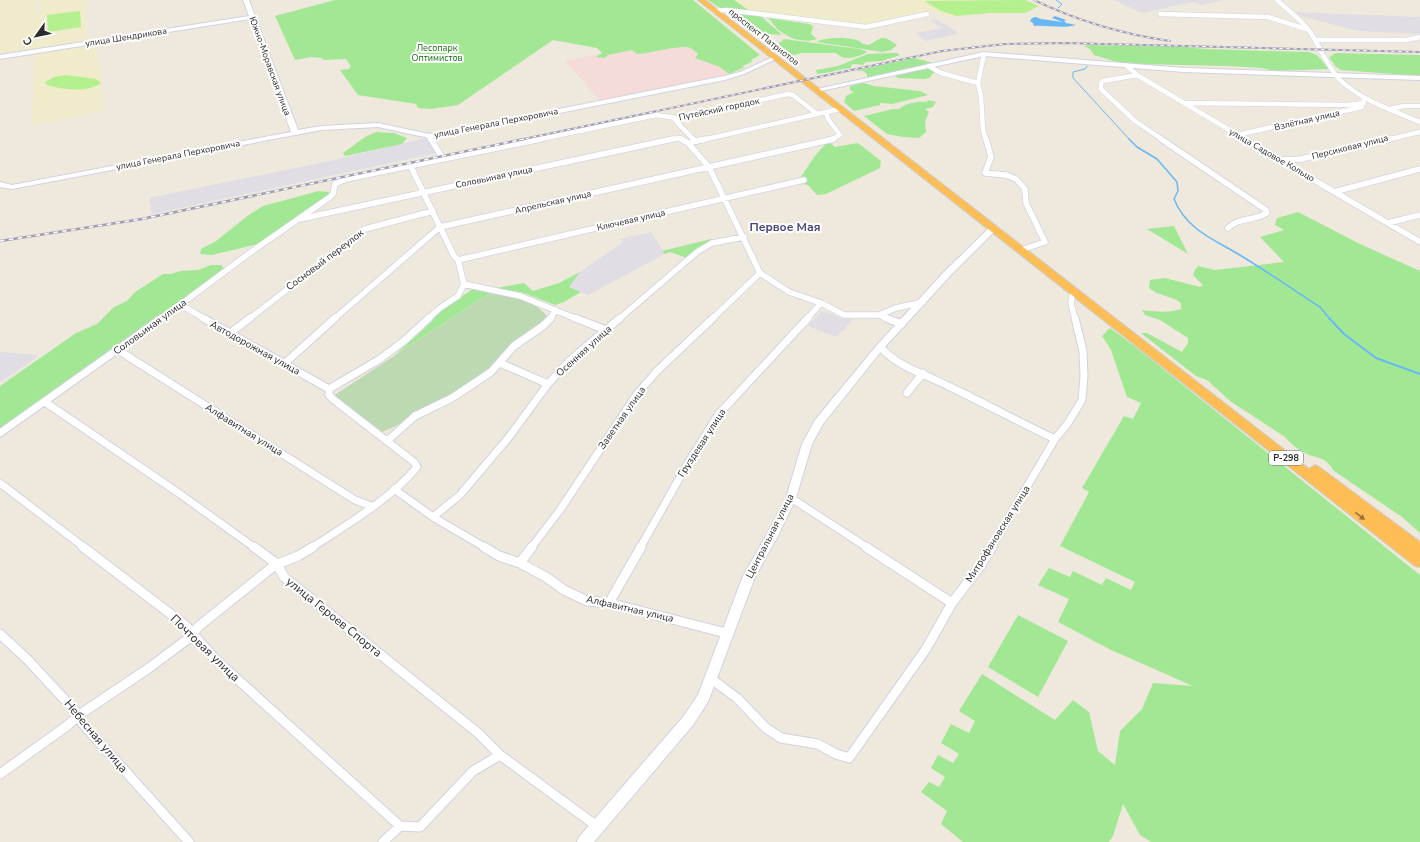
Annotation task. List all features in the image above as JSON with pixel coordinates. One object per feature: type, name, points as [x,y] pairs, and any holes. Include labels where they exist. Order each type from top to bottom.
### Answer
[{"type":"highway","name":"проспект Патриотов","points":[[701,0],[816,90]]},
{"type":"highway","name":"Р-298","points":[[816,90],[1420,562]]},
{"type":"highway","name":"Р-298","points":[[1154,354],[1260,430],[1420,549]]},
{"type":"street","name":"Южно-Моравская улица","points":[[246,0],[295,132]]},
{"type":"street","points":[[1277,0],[1306,28],[1339,79],[1375,104],[1420,122]]},
{"type":"street","points":[[715,11],[727,10],[866,27],[926,14]]},
{"type":"street","points":[[1160,14],[1268,17],[1306,28]]},
{"type":"street","name":"улица Шендрикова","points":[[0,56],[252,17]]},
{"type":"street","points":[[1315,40],[1407,40],[1420,37]]},
{"type":"street","points":[[816,90],[984,54],[1184,70],[1420,78]]},
{"type":"street","points":[[984,54],[978,83],[981,96],[983,130],[991,157],[985,173],[1006,175],[1016,179],[1025,189],[1026,203],[1045,242],[1021,250]]},
{"type":"street","name":"улица Генерала Перхоровича","points":[[1,186],[12,187],[295,132],[360,125],[378,125],[429,136],[725,78],[742,73],[775,58]]},
{"type":"street","points":[[764,62],[785,66]]},
{"type":"street","points":[[929,66],[942,73],[978,83]]},
{"type":"street","name":"улица Садовое Кольцо","points":[[1127,66],[1137,75],[1182,103],[1420,242]]},
{"type":"street","points":[[1137,75],[1104,81],[1101,89],[1135,122],[1266,210],[1267,213],[1264,216],[1231,224],[1228,228]]},
{"type":"street","points":[[806,83],[823,86],[837,86]]},
{"type":"street","points":[[824,97],[829,90],[837,86]]},
{"type":"street","name":"Путейский городок","points":[[695,141],[675,122],[674,119],[788,94],[793,95],[817,114]]},
{"type":"street","points":[[1182,103],[1347,105],[1364,103],[1363,97]]},
{"type":"street","name":"Взлётная улица","points":[[1238,135],[1375,104]]},
{"type":"street","points":[[1390,109],[1404,106],[1420,106]]},
{"type":"street","points":[[840,109],[688,143],[709,167],[760,273],[789,292],[821,303],[844,315],[879,316],[902,324]]},
{"type":"street","name":"Апрельская улица","points":[[284,364],[365,291],[440,227],[834,138],[840,135],[836,128],[828,121],[826,112]]},
{"type":"street","name":"Соловьиная улица","points":[[0,433],[181,305],[251,252],[300,220],[330,197],[333,194],[335,184],[340,181],[656,114],[676,118]]},
{"type":"street","name":"Персиковая улица","points":[[1279,159],[1301,159],[1420,132]]},
{"type":"street","points":[[429,136],[443,159]]},
{"type":"street","name":"Соловьиная улица","points":[[300,220],[671,139],[680,138],[688,143]]},
{"type":"street","points":[[0,774],[80,715],[155,664],[189,638],[199,626],[277,564],[298,556],[320,542],[394,489],[414,472],[417,467],[409,458],[329,395],[329,390],[380,359],[405,340],[440,308],[458,296],[464,284],[458,260],[454,256],[411,167]]},
{"type":"street","points":[[1334,192],[1420,169]]},
{"type":"street","name":"Ключевая улица","points":[[458,260],[804,180]]},
{"type":"street","name":"Сосновый переулок","points":[[229,334],[365,229],[433,211]]},
{"type":"street","points":[[1388,223],[1420,215]]},
{"type":"street","name":"Центральная улица","points":[[584,842],[688,721],[702,698],[749,576],[772,536],[791,498],[807,444],[819,422],[880,347],[923,302],[947,274],[994,228]]},
{"type":"street","name":"Осенняя улица","points":[[433,517],[460,495],[509,437],[548,384],[568,362],[697,252],[712,243],[744,237]]},
{"type":"street","name":"Заветная улица","points":[[520,563],[560,510],[637,394],[657,371],[760,273]]},
{"type":"street","points":[[464,284],[520,296],[606,330]]},
{"type":"street","name":"Митрофановская улица","points":[[710,678],[737,698],[766,728],[781,738],[818,744],[836,754],[850,758],[926,649],[952,603],[981,565],[1055,439],[1068,423],[1082,400],[1084,376],[1082,351],[1071,303],[1073,291]]},
{"type":"street","points":[[879,316],[896,308],[923,302]]},
{"type":"street","name":"Груздевая улица","points":[[609,603],[688,463],[718,415],[821,303]]},
{"type":"street","name":"Автодорожная улица","points":[[181,305],[229,334],[329,390]]},
{"type":"street","points":[[387,441],[415,416],[463,391],[491,372],[514,346],[548,321],[556,310]]},
{"type":"street","points":[[880,347],[889,357],[912,372],[923,373],[1055,439]]},
{"type":"street","name":"Алфавитная улица","points":[[118,350],[355,500],[371,506]]},
{"type":"street","points":[[500,363],[548,384]]},
{"type":"street","points":[[907,393],[923,373]]},
{"type":"street","name":"улица Героев Спорта","points":[[45,402],[180,494],[277,564],[284,577],[478,733],[500,755],[598,826]]},
{"type":"street","name":"Почтовая улица","points":[[0,483],[185,625],[215,659],[400,826]]},
{"type":"street","name":"Алфавитная улица","points":[[394,489],[433,517],[499,556],[520,563],[546,577],[564,590],[587,601],[609,603],[726,633]]},
{"type":"street","points":[[791,498],[952,603]]},
{"type":"street","name":"Небесная улица","points":[[0,634],[27,659],[80,715],[82,723],[189,842]]},
{"type":"street","points":[[383,842],[400,826],[420,827],[473,771],[500,755]]},
{"type":"shaded area","points":[[0,0],[36,0],[35,15],[39,14],[40,0],[88,0],[87,7],[85,7],[87,40],[0,54]]},
{"type":"shaded area","points":[[734,0],[1025,0],[1039,6],[1025,13],[990,13],[951,17],[933,12],[866,26],[751,12]]},
{"type":"shaded area","points":[[1114,0],[1221,1],[1201,5],[1193,2],[1142,13]]},
{"type":"shaded area","points":[[1294,12],[1420,17],[1420,34],[1358,31],[1297,15]]},
{"type":"shaded area","points":[[935,19],[957,31],[957,34],[926,41],[915,33],[942,28],[930,20]]},
{"type":"shaded area","points":[[684,37],[729,74],[601,101],[565,61]]},
{"type":"shaded area","points":[[96,44],[98,66],[100,66],[104,111],[32,125],[35,53]]},
{"type":"shaded area","points":[[426,138],[437,153],[152,214],[149,198],[334,160]]},
{"type":"shaded area","points":[[651,232],[665,254],[588,295],[569,287],[580,272],[623,242],[620,239]]},
{"type":"shaded area","points":[[822,311],[845,319],[853,319],[836,337],[808,326]]},
{"type":"shaded area","points":[[0,352],[38,355],[0,382]]},
{"type":"green space","name":"Лесопарк Оптимистов","points":[[335,0],[693,0],[760,55],[751,60],[752,62],[742,66],[745,67],[729,74],[720,67],[695,58],[698,54],[692,49],[686,47],[637,54],[632,50],[608,55],[605,58],[596,57],[602,53],[597,48],[553,40],[458,105],[431,109],[418,108],[416,104],[358,95],[340,70],[349,69],[351,66],[346,59],[323,60],[322,58],[311,57],[295,60],[275,16]]},
{"type":"green space","points":[[708,0],[734,0],[751,12],[720,8]]},
{"type":"green space","points":[[1025,0],[1039,6],[1025,13],[990,13],[957,16],[941,11],[924,1]]},
{"type":"green space","points":[[80,11],[81,27],[48,32],[47,15]]},
{"type":"green space","points":[[730,11],[762,17],[782,35],[753,33],[745,28],[742,22],[728,14],[727,12]]},
{"type":"green space","points":[[768,18],[809,24],[813,26],[811,34],[817,39],[808,41],[794,39],[778,30]]},
{"type":"green space","points":[[833,38],[853,39],[868,45],[881,38],[884,38],[897,45],[891,50],[882,52],[817,42],[820,40]]},
{"type":"green space","points":[[784,39],[859,49],[866,51],[866,53],[847,58],[839,56],[836,53],[801,53],[794,55],[794,61],[791,61],[772,49]]},
{"type":"green space","points":[[1084,46],[1309,52],[1317,55],[1329,69],[1276,71],[1262,68],[1228,66],[1120,63],[1094,55],[1090,49]]},
{"type":"green space","points":[[897,53],[900,55],[882,61],[866,62],[863,65],[851,65],[851,68],[817,74],[816,70],[838,66],[868,54]]},
{"type":"green space","points":[[1336,53],[1420,55],[1420,76],[1341,70],[1336,67],[1329,57]]},
{"type":"green space","points":[[914,58],[930,62],[929,64],[867,78],[867,74],[863,71],[855,71]]},
{"type":"green space","points":[[930,68],[936,71],[931,75],[931,77],[925,79],[898,78],[895,76]]},
{"type":"green space","points":[[66,75],[96,79],[101,83],[89,88],[74,90],[58,88],[46,84],[45,82],[54,77]]},
{"type":"green space","points":[[864,83],[874,86],[920,91],[928,95],[892,104],[880,103],[880,105],[854,111],[844,102],[846,96],[854,92],[850,90],[850,86]]},
{"type":"green space","points":[[928,100],[936,102],[933,107],[925,109],[929,112],[925,122],[926,132],[919,138],[887,134],[864,116],[899,109],[912,103],[927,102]]},
{"type":"green space","points":[[376,132],[394,133],[407,138],[402,144],[345,156],[343,153],[365,137]]},
{"type":"green space","points":[[828,141],[835,147],[858,143],[881,161],[880,168],[826,194],[817,195],[808,185],[797,183],[814,157]]},
{"type":"green space","points":[[319,191],[329,192],[328,197],[262,243],[212,255],[200,254],[201,249],[216,241],[250,214],[263,206]]},
{"type":"green space","points":[[1298,212],[1360,244],[1420,271],[1420,533],[1402,517],[1334,471],[1327,462],[1299,450],[1285,437],[1230,401],[1207,380],[1196,376],[1141,333],[1147,333],[1182,352],[1188,343],[1188,338],[1160,320],[1145,315],[1142,310],[1162,312],[1181,309],[1181,303],[1178,301],[1149,288],[1150,280],[1165,278],[1200,287],[1203,285],[1193,275],[1198,266],[1215,270],[1284,262],[1260,237],[1284,230],[1275,225],[1277,218]]},
{"type":"green space","points":[[1174,226],[1188,254],[1147,229]]},
{"type":"green space","points":[[711,239],[714,240],[687,258],[670,252],[665,254],[662,251]]},
{"type":"green space","points":[[211,265],[221,265],[225,270],[0,431],[0,386],[76,333],[97,324],[114,307],[127,301],[135,292],[163,274],[198,270]]},
{"type":"green space","points":[[580,272],[569,287],[581,292],[564,302],[555,305],[524,293],[497,288],[524,283],[533,291],[559,283]]},
{"type":"green space","points":[[473,289],[490,293],[395,355],[425,328],[440,311]]},
{"type":"green space","points":[[490,293],[522,299],[536,306],[548,317],[507,347],[499,359],[475,380],[449,397],[419,411],[396,426],[382,432],[333,396]]},
{"type":"green space","points":[[1110,328],[1420,575],[1420,842],[1151,842],[1140,835],[1123,804],[1113,836],[1109,842],[963,842],[941,824],[947,811],[921,792],[929,782],[939,787],[945,777],[931,768],[938,755],[953,763],[959,754],[941,743],[951,724],[969,733],[975,721],[959,711],[982,674],[1055,720],[1073,700],[1089,712],[1098,751],[1115,765],[1120,731],[1142,709],[1153,683],[1193,686],[1111,650],[1058,622],[1069,599],[1038,585],[1049,568],[1070,577],[1073,571],[1102,585],[1106,578],[1131,590],[1135,582],[1060,546],[1089,492],[1082,488],[1124,416],[1133,419],[1141,403],[1127,397],[1111,350],[1102,336]]},
{"type":"green space","points":[[1018,615],[1068,641],[1038,697],[988,667]]},
{"type":"water","points":[[1055,16],[1066,20],[1064,21],[1066,23],[1076,25],[1066,27],[1034,26],[1030,21],[1032,18],[1036,17],[1063,22],[1052,18]]},
{"type":"waterway","points":[[1056,0],[1062,4],[1058,8]]},
{"type":"waterway","points":[[1087,66],[1085,69],[1073,72],[1073,78],[1130,140]]},
{"type":"waterway","points":[[1130,140],[1137,147],[1157,159],[1177,182],[1178,191],[1174,199],[1186,219],[1194,227],[1203,234],[1253,263],[1320,307],[1330,319]]},
{"type":"waterway","points":[[1329,318],[1344,334],[1376,358],[1420,374]]},
{"type":"railway","points":[[1034,0],[1051,8],[1100,26],[1135,35],[1170,41]]},
{"type":"railway","points":[[519,140],[942,51],[1005,44],[1066,43],[1420,52]]},
{"type":"railway","points":[[0,241],[142,219],[524,139]]},
{"type":"district","name":"Первое Мая","points":[[785,227]]}]
